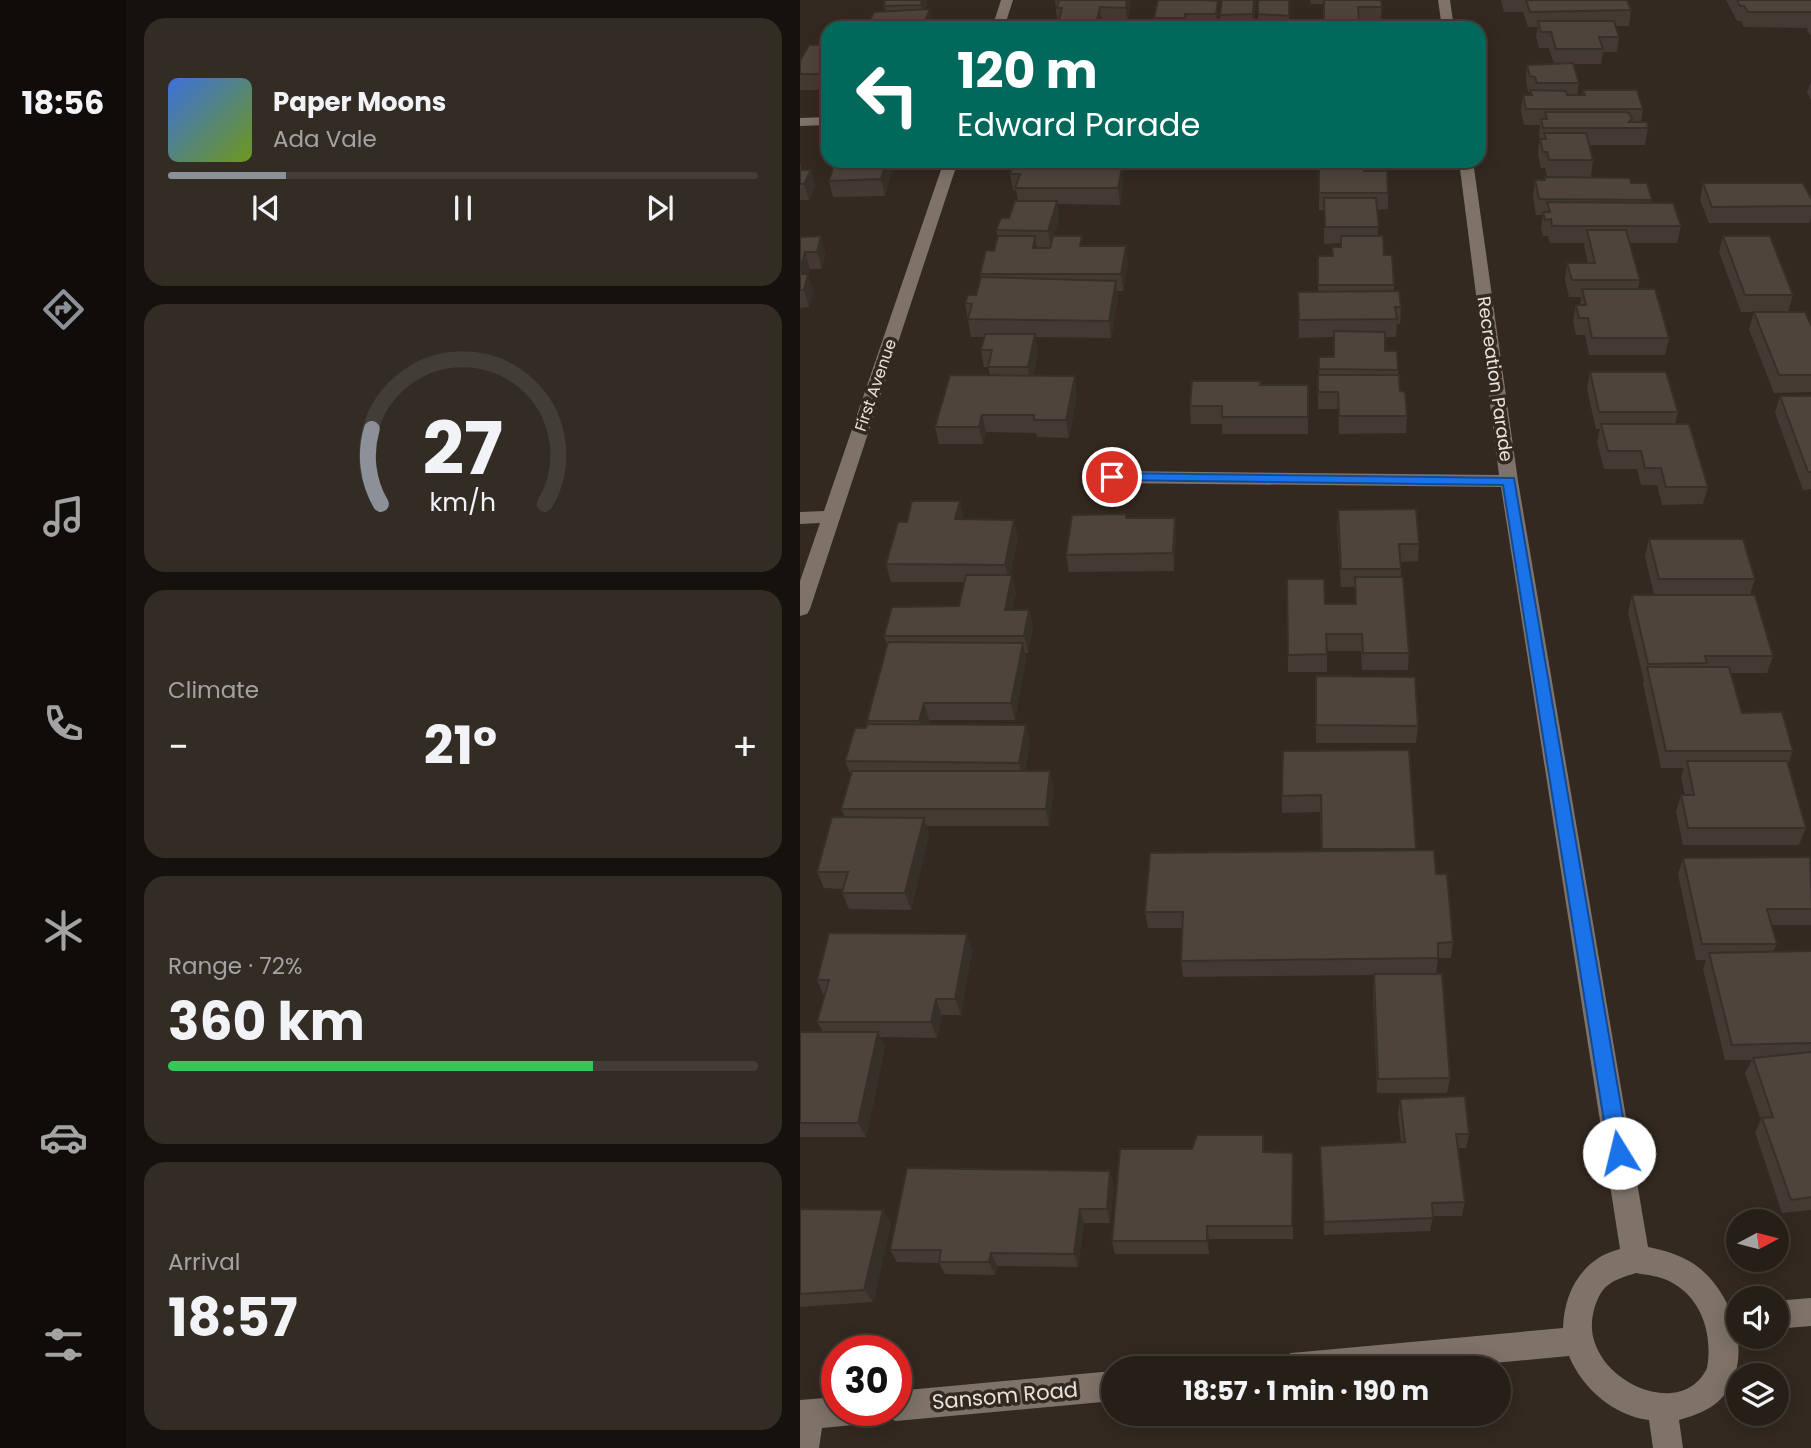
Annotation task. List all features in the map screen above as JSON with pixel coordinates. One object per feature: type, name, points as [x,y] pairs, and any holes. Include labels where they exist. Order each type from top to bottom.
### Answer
[{"type":"street","points":[[1000,21],[1007,0]]},
{"type":"street","points":[[1444,0],[1447,21]]},
{"type":"street","points":[[800,122],[821,121]]},
{"type":"street","name":"First Avenue","points":[[800,609],[949,168]]},
{"type":"street","name":"Recreation Parade","points":[[1467,168],[1509,481],[1636,1259]]},
{"type":"street","points":[[1112,477],[1509,481]]},
{"type":"street","points":[[800,519],[831,517]]},
{"type":"street","points":[[1726,1317],[1686,1275],[1662,1263],[1636,1259],[1609,1266],[1588,1284],[1577,1310],[1577,1341],[1599,1384],[1619,1400],[1640,1410],[1663,1414],[1688,1408],[1708,1394],[1722,1373],[1726,1340]]},
{"type":"street","points":[[1789,1314],[1811,1312]]},
{"type":"street","points":[[1418,1356],[1577,1341]]},
{"type":"street","name":"Sansom Road","points":[[912,1404],[1101,1386]]},
{"type":"street","points":[[1663,1414],[1669,1448]]},
{"type":"street","points":[[804,1415],[804,1448]]},
{"type":"building","points":[[885,0],[922,0],[921,5],[884,6]]},
{"type":"building","points":[[1059,0],[1127,0],[1126,8],[1100,7],[1097,21],[1059,21],[1062,8],[1057,8]]},
{"type":"building","points":[[1158,0],[1218,1],[1216,14],[1154,18]]},
{"type":"building","points":[[1222,0],[1254,0],[1253,14],[1220,15]]},
{"type":"building","points":[[1258,0],[1289,0],[1289,16],[1258,14]]},
{"type":"building","points":[[1324,0],[1381,0],[1382,7],[1358,7],[1359,21],[1324,21]]},
{"type":"building","points":[[1526,0],[1627,0],[1631,10],[1530,12]]},
{"type":"building","points":[[1737,0],[1812,0],[1812,12],[1748,12]]},
{"type":"building","points":[[930,9],[925,21],[870,21],[874,12]]},
{"type":"building","points":[[1538,21],[1614,21],[1619,37],[1599,37],[1603,49],[1556,49],[1551,32],[1541,32]]},
{"type":"building","points":[[809,45],[821,45],[819,74],[800,74],[800,61]]},
{"type":"building","points":[[1573,63],[1579,83],[1537,83],[1535,77],[1530,76],[1527,65]]},
{"type":"building","points":[[1530,90],[1566,91],[1567,95],[1585,95],[1583,90],[1637,90],[1643,109],[1526,109],[1523,95],[1532,95]]},
{"type":"building","points":[[1545,112],[1624,112],[1629,113],[1632,119],[1629,122],[1647,122],[1648,128],[1543,128],[1541,119],[1547,119]]},
{"type":"building","points":[[1544,133],[1586,133],[1593,160],[1549,160],[1547,152],[1543,152],[1540,139],[1546,139]]},
{"type":"building","points":[[833,168],[884,168],[881,179],[829,181]]},
{"type":"building","points":[[1012,168],[1122,168],[1118,188],[1015,188],[1020,174],[1010,174]]},
{"type":"building","points":[[1319,168],[1387,171],[1388,193],[1319,193]]},
{"type":"building","points":[[800,170],[811,170],[804,184],[800,184]]},
{"type":"building","points":[[1545,177],[1630,178],[1631,183],[1647,183],[1652,200],[1539,199],[1535,180],[1545,180]]},
{"type":"building","points":[[1703,183],[1803,183],[1812,200],[1812,206],[1712,207]]},
{"type":"building","points":[[1324,198],[1376,198],[1379,227],[1325,227]]},
{"type":"building","points":[[1015,201],[1057,201],[1048,231],[996,230],[1001,218],[1009,218]]},
{"type":"building","points":[[1547,202],[1673,203],[1681,226],[1552,226],[1551,219],[1545,220],[1543,212],[1550,212]]},
{"type":"building","points":[[1587,230],[1626,230],[1640,280],[1572,280],[1567,263],[1595,263]]},
{"type":"building","points":[[821,236],[817,252],[805,252],[800,269],[800,237]]},
{"type":"building","points":[[998,236],[1035,236],[1033,248],[1050,248],[1053,236],[1082,236],[1080,246],[1126,246],[1121,274],[980,274],[986,250],[994,251]]},
{"type":"building","points":[[1341,236],[1383,236],[1384,255],[1392,255],[1394,285],[1318,285],[1318,256],[1333,256],[1332,247],[1341,247]]},
{"type":"building","points":[[1723,236],[1770,236],[1793,295],[1745,295]]},
{"type":"building","points":[[800,274],[808,274],[804,290],[800,290]]},
{"type":"building","points":[[981,277],[1116,281],[1109,321],[968,319],[972,304],[965,303],[968,295],[976,295]]},
{"type":"building","points":[[1582,289],[1655,289],[1669,338],[1592,338],[1588,318],[1579,318],[1576,305],[1586,305]]},
{"type":"building","points":[[1399,291],[1401,307],[1395,307],[1397,319],[1299,320],[1298,292]]},
{"type":"building","points":[[1754,312],[1805,312],[1812,327],[1812,375],[1779,375]]},
{"type":"building","points":[[1334,331],[1385,332],[1385,351],[1397,351],[1398,370],[1319,369],[1319,357],[1334,357]]},
{"type":"building","points":[[985,334],[1035,334],[1028,367],[988,367],[992,350],[981,350]]},
{"type":"building","points":[[1590,372],[1666,372],[1678,412],[1599,412]]},
{"type":"building","points":[[950,375],[1075,376],[1066,420],[1034,420],[1034,415],[982,415],[979,427],[935,427]]},
{"type":"building","points":[[1318,375],[1399,375],[1400,391],[1405,392],[1407,416],[1339,416],[1338,392],[1318,392]]},
{"type":"building","points":[[1192,381],[1261,381],[1260,385],[1308,385],[1308,417],[1222,417],[1222,406],[1190,406]]},
{"type":"building","points":[[1780,396],[1812,396],[1812,472],[1808,472]]},
{"type":"building","points":[[1601,424],[1689,424],[1708,487],[1666,487],[1661,468],[1645,468],[1641,451],[1608,451]]},
{"type":"building","points":[[912,501],[960,501],[955,519],[1014,520],[1005,565],[886,564],[898,522],[907,522]]},
{"type":"building","points":[[1416,509],[1419,544],[1399,544],[1401,569],[1341,569],[1338,510]]},
{"type":"building","points":[[1126,514],[1126,518],[1175,518],[1173,553],[1066,555],[1072,515]]},
{"type":"building","points":[[1649,539],[1743,539],[1755,579],[1659,579]]},
{"type":"building","points":[[966,575],[1012,575],[1005,610],[1029,610],[1024,636],[884,636],[892,607],[959,606]]},
{"type":"building","points":[[1355,577],[1403,577],[1409,653],[1363,653],[1362,634],[1326,634],[1327,654],[1288,655],[1287,579],[1324,579],[1325,604],[1356,604]]},
{"type":"building","points":[[1632,595],[1755,595],[1773,656],[1705,656],[1707,663],[1648,664]]},
{"type":"building","points":[[888,642],[1023,643],[1011,703],[924,703],[919,721],[867,721]]},
{"type":"building","points":[[1647,667],[1729,667],[1742,713],[1782,712],[1793,751],[1666,751]]},
{"type":"building","points":[[1316,676],[1415,677],[1418,726],[1316,725]]},
{"type":"building","points":[[867,724],[1026,725],[1019,763],[845,761],[855,728],[866,728]]},
{"type":"building","points":[[1409,750],[1416,849],[1322,849],[1321,795],[1282,796],[1283,751]]},
{"type":"building","points":[[1687,761],[1787,761],[1806,828],[1688,828],[1681,795],[1694,795]]},
{"type":"building","points":[[852,771],[1050,771],[1046,809],[841,809]]},
{"type":"building","points":[[832,817],[924,818],[905,893],[842,893],[848,872],[817,872]]},
{"type":"building","points":[[1434,850],[1436,874],[1447,874],[1453,942],[1438,943],[1438,958],[1181,961],[1183,912],[1145,912],[1150,853]]},
{"type":"building","points":[[1810,857],[1812,909],[1767,909],[1777,944],[1702,944],[1683,858]]},
{"type":"building","points":[[829,933],[967,934],[955,999],[936,999],[931,1022],[817,1022],[829,980],[817,980]]},
{"type":"building","points":[[1812,951],[1812,1043],[1732,1045],[1709,953]]},
{"type":"building","points":[[1374,974],[1442,974],[1450,1078],[1378,1079]]},
{"type":"building","points":[[800,1032],[878,1032],[858,1123],[800,1123]]},
{"type":"building","points":[[1812,1052],[1812,1197],[1791,1200],[1762,1118],[1773,1117],[1753,1058]]},
{"type":"building","points":[[1465,1096],[1469,1134],[1456,1134],[1465,1202],[1432,1203],[1433,1218],[1324,1222],[1320,1146],[1405,1142],[1400,1099]]},
{"type":"building","points":[[1197,1135],[1263,1135],[1263,1152],[1293,1153],[1292,1226],[1207,1226],[1207,1241],[1112,1241],[1120,1149],[1192,1149]]},
{"type":"building","points":[[907,1168],[1110,1171],[1107,1209],[1080,1209],[1074,1254],[991,1253],[989,1262],[939,1262],[941,1250],[890,1250]]},
{"type":"building","points":[[800,1209],[883,1210],[864,1290],[800,1294]]},
{"type":"route","points":[[1112,477],[1509,481],[1619,1153]]}]
